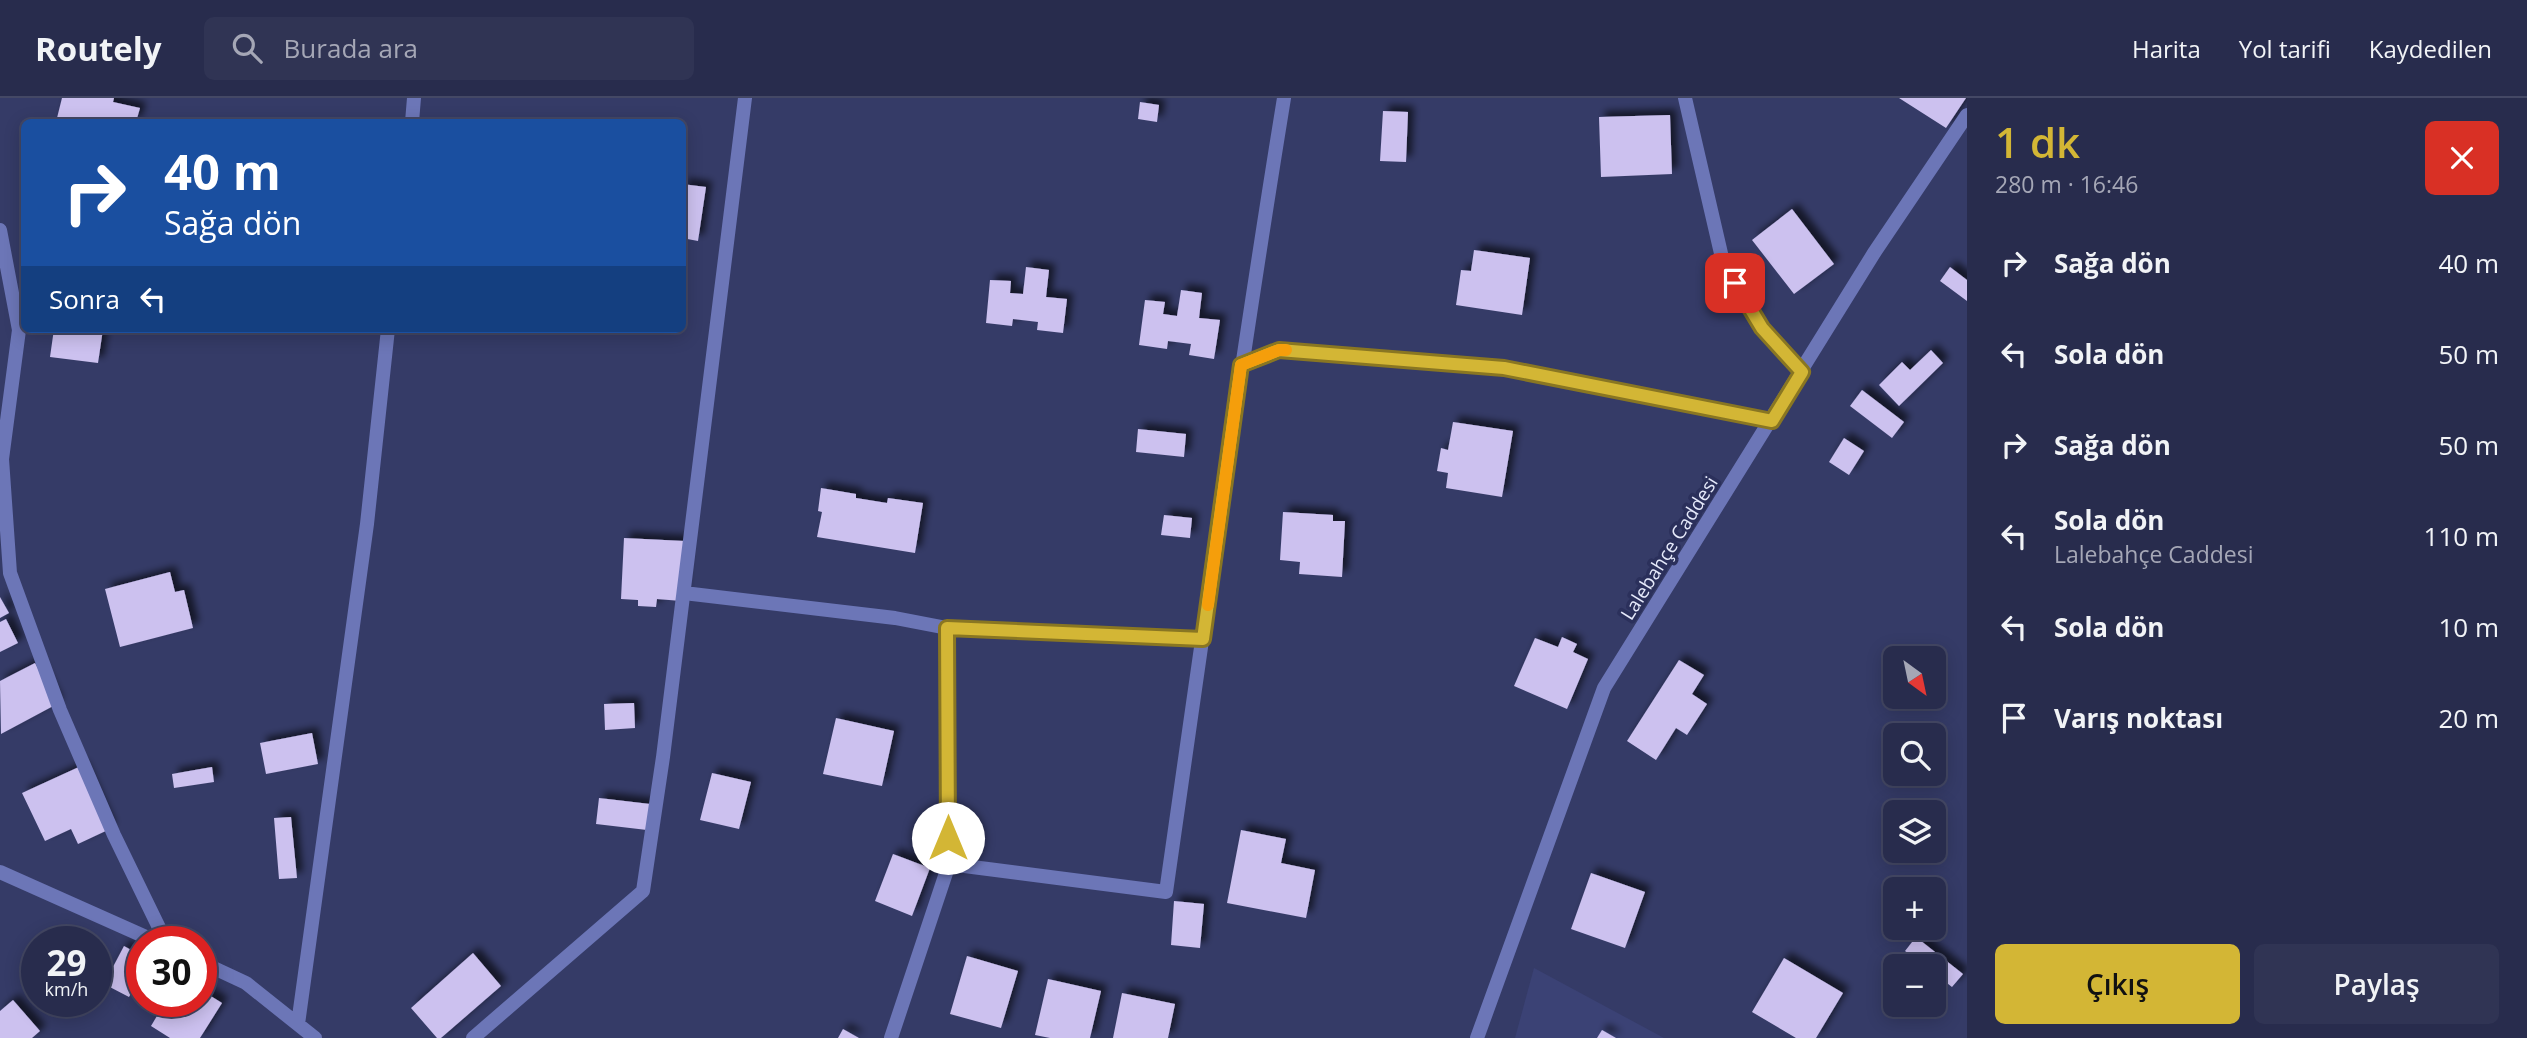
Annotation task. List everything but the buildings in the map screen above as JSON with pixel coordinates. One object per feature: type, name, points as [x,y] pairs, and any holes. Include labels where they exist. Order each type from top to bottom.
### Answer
[{"type":"street","points":[[412,119],[414,98]]},
{"type":"street","points":[[472,1038],[643,891],[684,593],[745,98]]},
{"type":"street","points":[[949,864],[1166,892],[1241,365],[1284,98]]},
{"type":"street","points":[[1685,98],[1723,262],[1762,328],[1802,372]]},
{"type":"street","name":"Lalebahçe Caddesi","points":[[1477,1038],[1604,688],[1874,253],[1967,115]]},
{"type":"street","points":[[0,230],[19,330],[2,459],[3,514],[10,573],[60,710],[114,835],[158,926]]},
{"type":"street","points":[[298,1024],[367,524],[388,333]]},
{"type":"street","points":[[1241,365],[1279,350],[1504,368],[1772,421]]},
{"type":"street","points":[[684,593],[895,618],[947,628],[1203,639]]},
{"type":"street","points":[[891,1038],[949,864],[947,628]]},
{"type":"street","points":[[0,872],[126,928]]},
{"type":"street","points":[[217,969],[246,983],[315,1038]]},
{"type":"shaded area","points":[[1534,968],[1664,1038],[1515,1038]]},
{"type":"slow traffic","points":[[1208,605],[1241,365],[1279,350],[1286,350]]},
{"type":"route","points":[[948,838],[947,628],[1203,639],[1241,365],[1279,350],[1504,368],[1772,421],[1802,372],[1762,328],[1735,283]]}]
